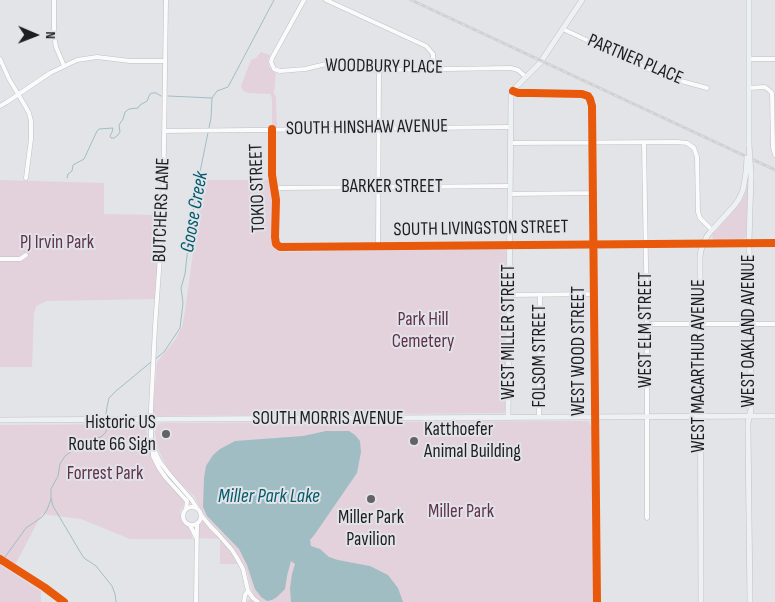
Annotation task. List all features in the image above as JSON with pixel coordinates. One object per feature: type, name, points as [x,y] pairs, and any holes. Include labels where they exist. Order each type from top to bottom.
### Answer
[{"type":"main road","points":[[513,91],[540,63],[582,0]]},
{"type":"main road","points":[[748,88],[749,0]]},
{"type":"main road","name":"WEST MACARTHUR AVENUE","points":[[701,602],[699,266],[704,243],[712,230],[739,199],[748,174],[748,88]]},
{"type":"main road","name":"WEST MILLER STREET","points":[[508,418],[510,100],[513,91]]},
{"type":"main road","name":"WEST OAKLAND AVENUE","points":[[748,174],[751,410],[748,431],[750,602]]},
{"type":"main road","name":"SOUTH MORRIS AVENUE","points":[[0,420],[775,416]]},
{"type":"main road","name":"WEST WOOD STREET","points":[[595,417],[597,602]]},
{"type":"street","points":[[54,0],[55,41],[64,66]]},
{"type":"street","name":"BUTCHERS LANE","points":[[153,447],[150,420],[163,214],[166,0]]},
{"type":"street","name":"WOODBURY PLACE","points":[[304,0],[272,58],[271,62],[274,69],[280,71],[305,69],[326,64],[379,70],[511,68],[518,70],[526,77]]},
{"type":"street","points":[[326,0],[426,46],[433,54],[433,68]]},
{"type":"street","name":"PARTNER PLACE","points":[[563,29],[663,76],[707,88]]},
{"type":"street","points":[[0,106],[50,73],[77,60],[97,56],[130,61],[165,61]]},
{"type":"street","points":[[0,58],[9,79],[29,112],[32,130],[26,178]]},
{"type":"street","points":[[748,59],[775,59]]},
{"type":"street","points":[[378,246],[379,70]]},
{"type":"street","points":[[748,88],[765,87],[772,94],[772,147],[775,155]]},
{"type":"street","name":"WEST WOOD STREET","points":[[513,91],[518,93],[582,94],[588,96],[592,106],[595,417]]},
{"type":"street","name":"SOUTH HINSHAW AVENUE","points":[[164,131],[510,127]]},
{"type":"street","name":"TOKIO STREET","points":[[272,129],[272,175],[276,200],[275,237],[278,246]]},
{"type":"street","points":[[510,143],[684,143],[690,145],[694,148],[697,157],[698,212],[700,218],[712,230]]},
{"type":"street","name":"WEST ELM STREET","points":[[644,143],[647,324],[647,518]]},
{"type":"street","name":"BARKER STREET","points":[[274,190],[280,188],[510,186]]},
{"type":"street","points":[[510,194],[594,193]]},
{"type":"street","name":"SOUTH LIVINGSTON STREET","points":[[278,246],[775,243]]},
{"type":"street","points":[[0,259],[20,259],[26,255]]},
{"type":"street","points":[[509,295],[595,294]]},
{"type":"street","name":"FOLSOM STREET","points":[[540,295],[540,417]]},
{"type":"street","points":[[647,324],[775,324]]},
{"type":"street","points":[[153,447],[160,462],[191,499],[210,527],[237,558],[243,569],[248,591],[258,602]]},
{"type":"street","points":[[153,447],[153,456],[159,468],[187,501],[184,519],[190,524],[196,537]]},
{"type":"street","points":[[186,509],[191,507],[197,508]]},
{"type":"street","points":[[196,602],[196,537],[197,523],[201,515]]},
{"type":"street","points":[[190,524],[197,523],[210,527]]},
{"type":"street","points":[[0,558],[64,602]]},
{"type":"street","points":[[244,602],[248,591]]},
{"type":"green space","points":[[261,52],[270,55],[268,60],[269,67],[276,73],[274,93],[276,97],[277,127],[272,127],[272,98],[270,94],[248,93],[243,91],[241,86],[251,60],[256,58]]},
{"type":"green space","name":"PJ Irvin Park","points":[[0,180],[104,183],[104,214],[161,215],[155,299],[47,301],[36,306],[34,314],[32,367],[0,367]]},
{"type":"green space","name":"Park Hill Cemetery","points":[[203,180],[269,180],[272,195],[272,247],[279,252],[504,248],[506,251],[505,412],[156,416],[153,411],[157,362],[175,340],[182,327]]},
{"type":"green space","points":[[748,183],[746,237],[743,239],[713,239],[713,234],[744,197]]},
{"type":"green space","name":"Miller Park","points":[[588,421],[592,428],[594,602],[247,602],[253,595],[243,564],[220,564],[220,540],[199,538],[199,527],[205,516],[194,496],[167,468],[158,449],[155,432],[158,424],[163,423]]},
{"type":"green space","name":"Forrest Park","points":[[137,424],[146,428],[150,452],[155,465],[184,500],[184,505],[180,511],[181,520],[190,529],[193,539],[130,539],[81,519],[42,514],[15,565],[0,555],[0,425]]},
{"type":"green space","points":[[0,565],[41,591],[41,602],[0,602]]},
{"type":"water","name":"Miller Park Lake","points":[[326,431],[349,431],[360,441],[361,452],[357,473],[310,540],[311,546],[320,549],[329,557],[370,566],[388,575],[398,588],[403,602],[291,602],[290,588],[295,564],[291,561],[285,589],[277,597],[267,601],[255,589],[239,549],[207,516],[203,507],[206,466],[213,455],[220,449],[235,441],[303,436]]},
{"type":"waterway","name":"Goose Creek","points":[[154,360],[164,352],[180,328],[183,303],[181,288],[185,274],[190,229],[211,118],[212,98],[217,91],[228,87],[274,0]]},
{"type":"waterway","points":[[67,178],[68,174],[72,171],[73,165],[84,159],[99,129],[113,128],[110,136],[114,138],[120,132],[119,125],[125,112],[129,109],[138,108],[147,101],[152,93],[161,96]]},
{"type":"waterway","points":[[168,96],[212,98]]},
{"type":"waterway","name":"Goose Creek","points":[[106,414],[109,398],[151,362]]},
{"type":"waterway","name":"Goose Creek","points":[[107,426],[106,432],[101,437],[87,441],[65,456],[51,489],[51,498],[53,506],[84,558],[96,566],[112,586],[116,602]]},
{"type":"waterway","points":[[5,557],[26,528],[42,517],[51,499]]},
{"type":"railway","points":[[411,0],[775,170]]},
{"type":"cycle path","points":[[513,91],[518,93],[582,94],[588,96],[592,106],[597,602]]},
{"type":"cycle path","points":[[272,129],[272,175],[276,200],[275,237],[276,244],[280,247],[775,243]]},
{"type":"cycle path","points":[[0,559],[64,602]]},
{"type":"place","name":"Historic US Route 66 Sign","points":[[166,434]]},
{"type":"place","name":"Katthoefer Animal Building","points":[[414,441]]},
{"type":"place","name":"Miller Park Pavilion","points":[[371,499]]}]
